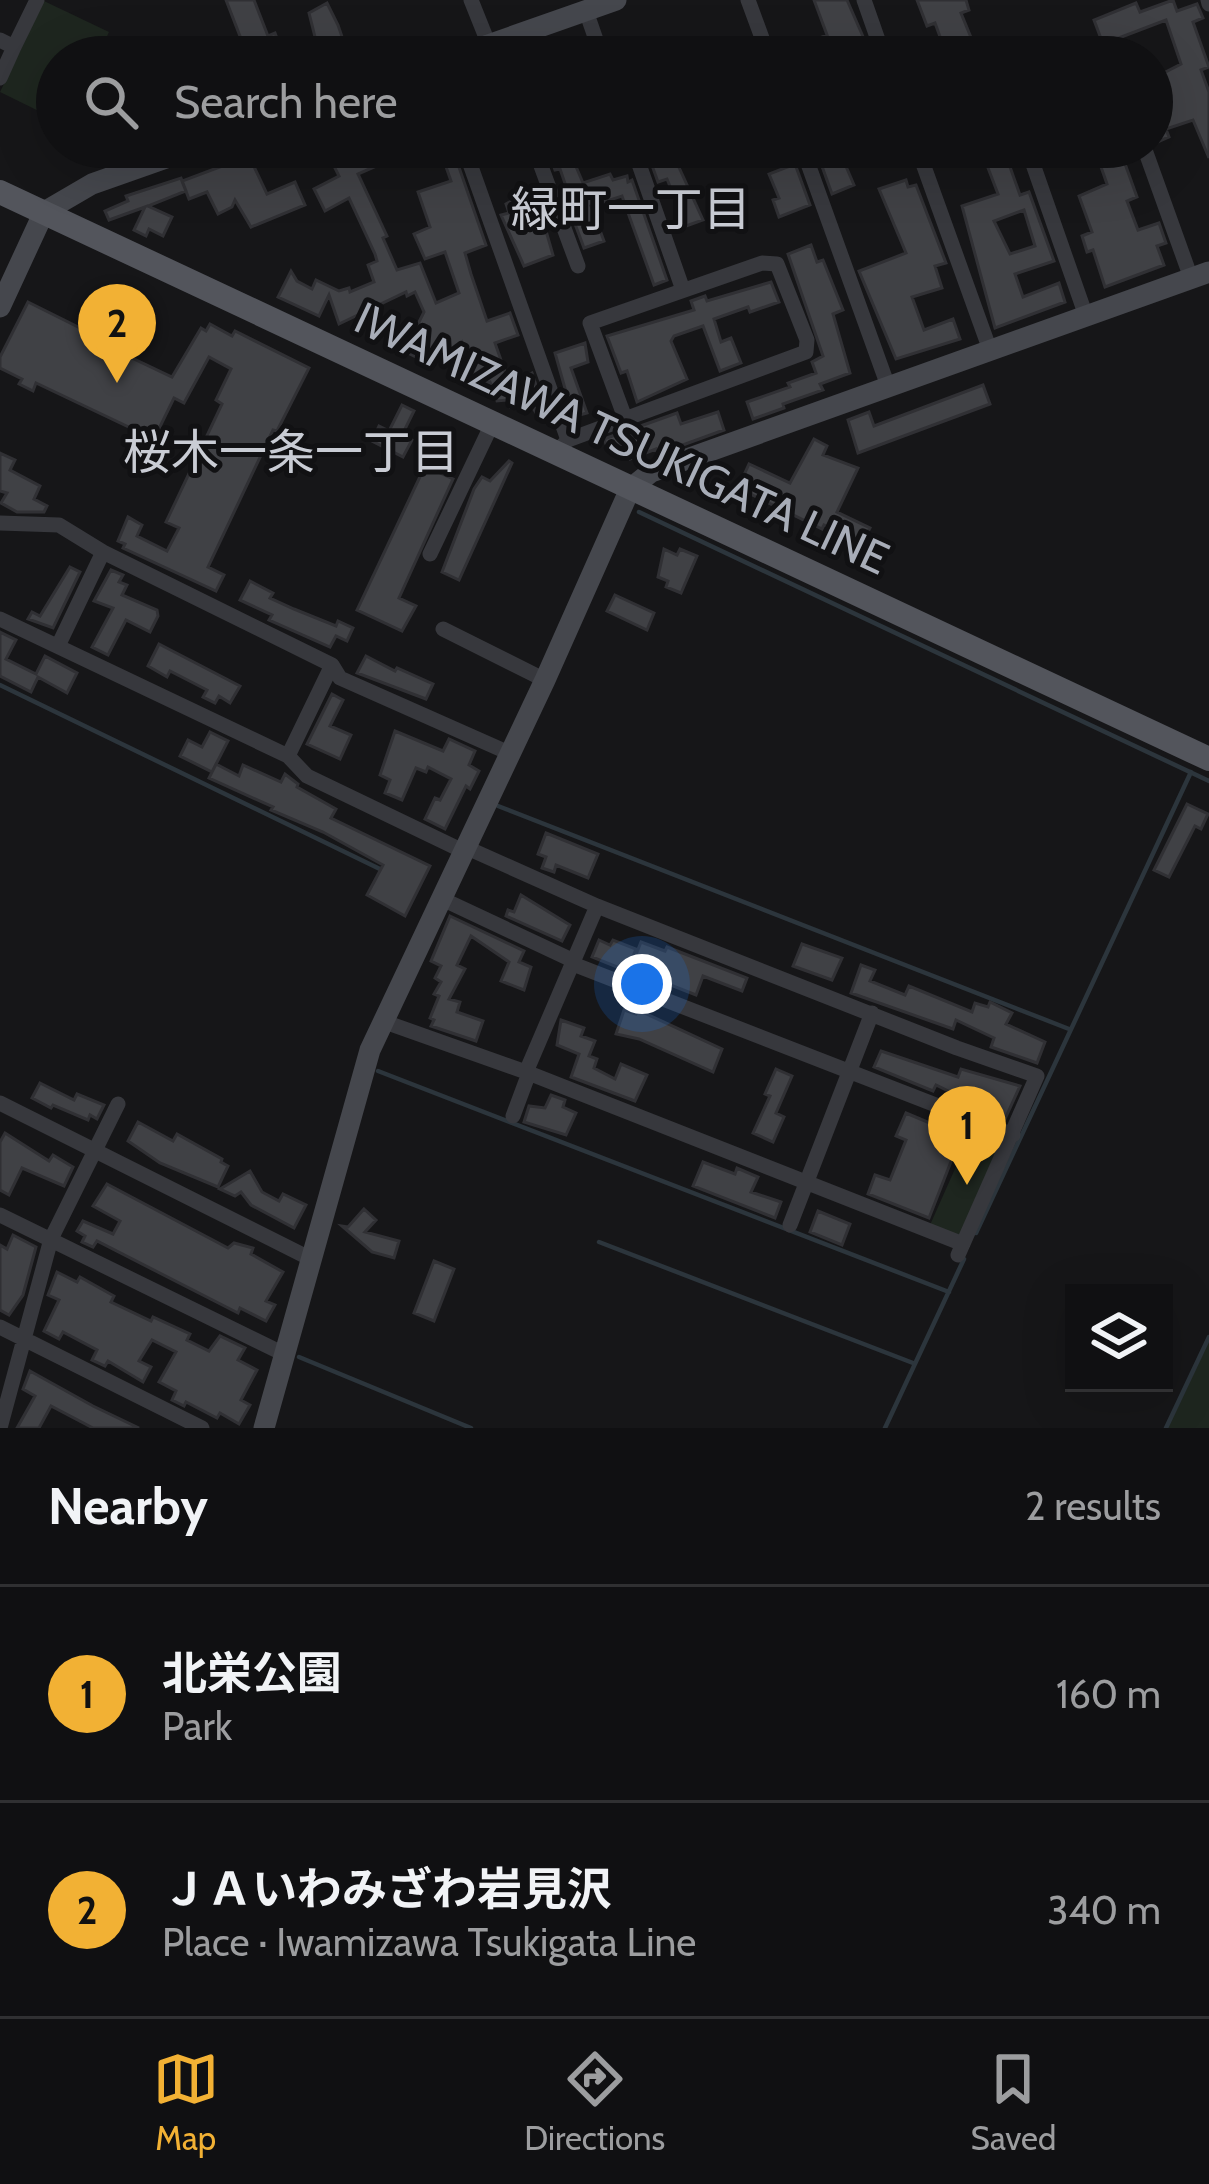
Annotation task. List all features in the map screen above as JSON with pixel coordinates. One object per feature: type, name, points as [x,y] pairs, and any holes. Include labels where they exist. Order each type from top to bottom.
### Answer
[{"type":"main road","name":"IWAMIZAWA TSUKIGATA LINE","points":[[0,192],[492,424],[561,447],[630,489],[1209,759]]},
{"type":"street","points":[[0,78],[7,44],[38,0]]},
{"type":"street","points":[[471,0],[490,36]]},
{"type":"street","points":[[525,36],[616,0]]},
{"type":"street","points":[[748,0],[761,36]]},
{"type":"street","points":[[864,0],[877,36]]},
{"type":"street","points":[[586,11],[595,36]]},
{"type":"street","points":[[0,307],[44,212],[92,184],[137,168]]},
{"type":"street","points":[[471,168],[561,447],[625,418],[806,352],[807,340],[782,271],[762,262],[590,323],[625,418]]},
{"type":"street","points":[[542,168],[578,266]]},
{"type":"street","points":[[640,168],[682,290]]},
{"type":"street","points":[[810,168],[889,386]]},
{"type":"street","points":[[925,168],[990,350]]},
{"type":"street","points":[[1034,168],[1086,316]]},
{"type":"street","points":[[264,1428],[352,1106],[382,1021],[545,680],[630,489],[650,472],[1200,275],[1153,168]]},
{"type":"street","points":[[430,554],[492,424]]},
{"type":"street","points":[[0,523],[58,525],[332,665],[340,678],[509,753]]},
{"type":"street","points":[[58,646],[103,552]]},
{"type":"street","points":[[0,619],[288,756],[307,776],[464,849],[597,906],[1037,1076],[961,1250],[528,1072],[382,1021]]},
{"type":"street","points":[[443,629],[545,680]]},
{"type":"street","points":[[288,756],[332,665]]},
{"type":"street","points":[[440,898],[573,962],[1013,1135]]},
{"type":"street","points":[[513,1116],[597,906]]},
{"type":"street","points":[[790,1225],[872,1013]]},
{"type":"street","points":[[0,1103],[310,1258]]},
{"type":"street","points":[[0,1428],[51,1239],[118,1104]]},
{"type":"street","points":[[0,1215],[284,1354]]},
{"type":"street","points":[[0,1327],[202,1428]]},
{"type":"shaded area","points":[[44,1],[109,32],[107,36],[36,36],[36,110],[0,92]]},
{"type":"shaded area","points":[[974,1126],[1001,1138],[1005,1145],[965,1233],[957,1237],[930,1225]]},
{"type":"shaded area","points":[[1209,1341],[1209,1428],[1168,1428]]},
{"type":"building","points":[[226,0],[254,0],[268,36],[240,36]]},
{"type":"building","points":[[814,0],[847,0],[863,36],[827,35]]},
{"type":"building","points":[[917,0],[966,0],[969,10],[961,13],[970,36],[940,36],[935,23],[927,26]]},
{"type":"building","points":[[1173,0],[1177,11],[1197,4],[1203,18],[1193,22],[1209,67],[1201,70],[1209,92],[1209,158],[1193,120],[1173,127],[1173,68],[1181,64],[1166,20],[1124,36],[1100,36],[1094,20],[1136,3],[1140,12]]},
{"type":"building","points":[[327,3],[342,36],[315,36],[309,13]]},
{"type":"building","points":[[217,168],[255,168],[267,194],[295,182],[305,205],[251,227],[235,200],[218,214],[207,192],[189,199],[182,181]]},
{"type":"building","points":[[335,168],[372,168],[358,174],[397,270],[420,263],[436,303],[459,293],[445,252],[425,259],[414,234],[430,227],[418,192],[451,181],[446,168],[459,168],[486,245],[465,253],[487,321],[510,313],[518,335],[495,343],[509,383],[532,373],[547,418],[541,421],[528,400],[510,407],[507,400],[497,401],[490,382],[476,381],[462,343],[451,365],[434,357],[430,364],[392,345],[400,328],[413,334],[424,312],[415,292],[339,324],[329,295],[319,316],[278,297],[291,271],[297,281],[312,289],[316,280],[350,292],[374,282],[368,265],[377,261],[375,254],[349,198],[325,211],[314,189],[339,176]]},
{"type":"building","points":[[554,168],[577,168],[583,183],[610,174],[613,180],[627,176],[628,182],[632,180],[667,280],[654,285],[622,196],[591,206],[604,241],[584,248],[560,169]]},
{"type":"building","points":[[653,168],[679,168],[703,220],[686,226],[667,179],[658,182]]},
{"type":"building","points":[[796,168],[810,205],[779,217],[773,200],[779,198],[769,174]]},
{"type":"building","points":[[823,168],[847,168],[854,185],[832,194]]},
{"type":"building","points":[[988,168],[1010,168],[1020,195],[1029,192],[1054,261],[1015,274],[1023,297],[1059,283],[1065,302],[995,328],[962,206],[998,194]],"holes":[[[1024,210],[1035,246],[1010,254],[994,221]]]},
{"type":"building","points":[[1101,168],[1127,168],[1137,197],[1127,201],[1138,230],[1159,223],[1166,243],[1157,246],[1164,265],[1105,287],[1093,250],[1087,252],[1082,236],[1092,232],[1079,196],[1107,184]]},
{"type":"building","points":[[181,178],[186,191],[148,206],[172,217],[163,236],[149,229],[146,236],[134,230],[145,207],[109,220],[105,211],[128,201],[126,196]]},
{"type":"building","points":[[906,180],[908,187],[916,185],[946,263],[935,266],[942,288],[912,297],[924,330],[953,319],[960,339],[896,359],[859,271],[906,253],[879,189]]},
{"type":"building","points":[[536,187],[553,255],[524,266],[501,215],[509,213],[506,204]]},
{"type":"building","points":[[811,245],[817,262],[823,260],[843,310],[833,314],[850,373],[820,384],[823,390],[753,419],[747,402],[816,373],[812,362],[823,356],[788,254]]},
{"type":"building","points":[[771,282],[779,302],[714,319],[721,342],[731,338],[741,363],[720,371],[703,326],[674,336],[671,341],[687,379],[637,402],[627,371],[621,373],[607,336],[694,310],[691,301],[705,296],[707,301]]},
{"type":"building","points":[[28,302],[172,377],[201,328],[206,331],[210,324],[232,336],[235,331],[309,368],[277,431],[273,430],[208,567],[224,575],[216,591],[123,548],[125,544],[118,541],[128,517],[142,525],[137,536],[167,551],[179,528],[166,522],[222,404],[216,400],[231,369],[209,357],[184,403],[174,398],[154,439],[36,383],[33,391],[0,368],[0,357]]},
{"type":"building","points":[[585,343],[588,362],[571,368],[587,413],[573,417],[555,353]]},
{"type":"building","points":[[983,385],[990,404],[858,453],[848,420],[869,412],[874,426]]},
{"type":"building","points":[[402,405],[414,411],[402,435],[412,440],[403,457],[372,441],[379,426],[389,431]]},
{"type":"building","points":[[718,412],[724,430],[658,454],[656,449],[630,459],[625,443],[608,449],[604,439],[677,413],[681,424]]},
{"type":"building","points":[[814,439],[827,446],[823,455],[858,468],[837,512],[870,528],[862,543],[738,488],[749,464],[790,483]]},
{"type":"building","points":[[0,453],[15,460],[10,470],[40,486],[34,499],[47,506],[44,512],[17,512],[1,503],[7,493],[0,491]]},
{"type":"building","points":[[509,461],[459,580],[442,572],[474,489],[482,477],[490,481]]},
{"type":"building","points":[[425,466],[453,479],[399,598],[416,606],[402,631],[357,610]]},
{"type":"building","points":[[664,549],[697,556],[681,593],[666,587],[668,581],[658,577]]},
{"type":"building","points":[[70,567],[80,572],[53,628],[28,619],[32,612],[40,616]]},
{"type":"building","points":[[111,570],[123,575],[119,582],[127,585],[122,595],[157,610],[158,616],[150,632],[126,620],[108,655],[92,647],[113,608],[94,601]]},
{"type":"building","points":[[250,581],[273,593],[270,598],[294,609],[353,628],[347,641],[336,636],[330,647],[269,620],[272,615],[240,600]]},
{"type":"building","points":[[615,595],[654,613],[647,630],[607,611]]},
{"type":"building","points":[[0,632],[16,640],[6,659],[36,674],[45,656],[77,673],[67,693],[38,677],[31,692],[0,676]]},
{"type":"building","points":[[159,644],[240,686],[230,703],[219,696],[215,703],[203,697],[207,690],[170,671],[167,677],[148,666]]},
{"type":"building","points":[[366,656],[433,684],[426,699],[357,673]]},
{"type":"building","points":[[332,694],[343,700],[330,726],[351,735],[340,759],[307,744]]},
{"type":"building","points":[[395,731],[443,751],[449,739],[475,751],[469,765],[479,771],[470,789],[466,786],[445,829],[425,819],[451,779],[428,767],[426,772],[416,768],[402,800],[385,793],[390,780],[380,775]]},
{"type":"building","points":[[210,732],[228,741],[212,772],[180,756],[188,740],[202,747]]},
{"type":"building","points":[[216,764],[239,776],[243,765],[281,782],[285,774],[297,787],[336,809],[331,818],[430,866],[405,916],[367,895],[383,865],[209,778]]},
{"type":"building","points":[[1187,804],[1208,814],[1201,829],[1195,826],[1169,877],[1154,870]]},
{"type":"building","points":[[546,833],[598,854],[588,878],[556,865],[554,872],[542,868],[546,857],[538,854]]},
{"type":"building","points":[[521,895],[570,925],[562,941],[506,916],[508,910],[514,912]]},
{"type":"building","points":[[450,916],[524,951],[519,962],[531,967],[524,990],[501,981],[509,962],[471,936],[457,965],[465,969],[449,999],[460,1002],[457,1012],[483,1021],[476,1041],[431,1026],[439,996],[434,994],[441,982],[435,978],[441,966],[431,961]]},
{"type":"building","points":[[599,940],[636,949],[627,971],[592,957]]},
{"type":"building","points":[[641,942],[665,951],[667,947],[747,978],[742,991],[703,976],[696,995],[655,979],[660,967],[635,957]]},
{"type":"building","points":[[802,944],[842,958],[832,980],[793,966]]},
{"type":"building","points":[[861,965],[875,970],[870,981],[905,995],[909,986],[972,1012],[975,1003],[988,1007],[990,1002],[1012,1013],[1006,1024],[1045,1042],[1037,1063],[991,1047],[994,1038],[956,1020],[953,1029],[851,993]]},
{"type":"building","points":[[624,1010],[636,1014],[638,1010],[722,1049],[713,1072],[639,1039],[616,1034]]},
{"type":"building","points":[[561,1020],[584,1028],[581,1036],[595,1041],[589,1056],[597,1059],[594,1068],[615,1079],[621,1064],[647,1075],[635,1101],[571,1077],[579,1054],[557,1045]]},
{"type":"building","points":[[881,1051],[958,1077],[961,1069],[1020,1086],[1005,1119],[936,1085],[933,1091],[874,1067]]},
{"type":"building","points":[[776,1069],[792,1076],[776,1113],[784,1117],[773,1142],[753,1133]]},
{"type":"building","points":[[40,1083],[74,1100],[77,1094],[104,1105],[97,1119],[90,1115],[88,1120],[51,1108],[32,1098]]},
{"type":"building","points":[[551,1095],[565,1100],[563,1107],[576,1113],[566,1135],[524,1122],[529,1106],[545,1108]]},
{"type":"building","points":[[906,1113],[961,1136],[929,1218],[868,1194],[875,1175],[890,1180],[906,1140],[896,1136]]},
{"type":"building","points":[[138,1122],[173,1141],[177,1134],[222,1159],[228,1166],[218,1187],[160,1163],[128,1141]]},
{"type":"building","points":[[5,1133],[49,1161],[53,1155],[73,1167],[64,1186],[22,1168],[9,1195],[0,1190],[0,1142]]},
{"type":"building","points":[[703,1162],[758,1177],[751,1192],[781,1202],[775,1218],[693,1186]]},
{"type":"building","points":[[250,1171],[262,1192],[279,1201],[283,1194],[306,1205],[294,1228],[251,1205],[241,1192],[235,1196],[220,1189]]},
{"type":"building","points":[[107,1184],[228,1248],[234,1243],[253,1248],[251,1254],[283,1272],[266,1301],[275,1305],[266,1321],[240,1308],[238,1313],[97,1241],[93,1247],[82,1242],[85,1236],[77,1231],[83,1221],[113,1234],[120,1221],[93,1206]]},
{"type":"building","points":[[364,1209],[376,1220],[365,1232],[399,1241],[394,1258],[372,1252],[342,1226],[348,1227]]},
{"type":"building","points":[[818,1211],[850,1224],[842,1245],[810,1232]]},
{"type":"building","points":[[13,1235],[36,1247],[23,1295],[9,1315],[0,1310],[0,1245],[7,1249]]},
{"type":"building","points":[[434,1261],[454,1269],[434,1321],[414,1313]]},
{"type":"building","points":[[57,1272],[77,1282],[80,1277],[114,1296],[111,1302],[190,1334],[187,1340],[209,1351],[220,1336],[245,1348],[238,1360],[257,1370],[241,1400],[250,1405],[239,1424],[220,1413],[217,1418],[172,1400],[176,1391],[159,1382],[176,1352],[152,1340],[139,1361],[151,1367],[143,1382],[108,1361],[105,1366],[92,1360],[97,1350],[63,1332],[59,1339],[44,1331],[59,1300],[48,1295]]},
{"type":"building","points":[[30,1371],[139,1428],[93,1428],[51,1406],[39,1428],[17,1428],[35,1396],[23,1389]]},
{"type":"waterway","points":[[639,512],[1209,781]]},
{"type":"waterway","points":[[0,685],[384,871]]},
{"type":"waterway","points":[[976,1233],[1191,772]]},
{"type":"waterway","points":[[498,806],[1069,1029]]},
{"type":"waterway","points":[[378,1071],[949,1292]]},
{"type":"waterway","points":[[599,1242],[913,1363]]},
{"type":"waterway","points":[[885,1428],[964,1259]]},
{"type":"waterway","points":[[1166,1428],[1209,1337]]},
{"type":"waterway","points":[[299,1357],[471,1428]]},
{"type":"place","name":"ＪＡいわみざわ岩見沢","points":[[117,383]]},
{"type":"place","name":"北栄公園","points":[[967,1185]]},
{"type":"district","name":"緑町一丁目","points":[[631,209]]},
{"type":"district","name":"桜木一条一丁目","points":[[291,452]]}]
